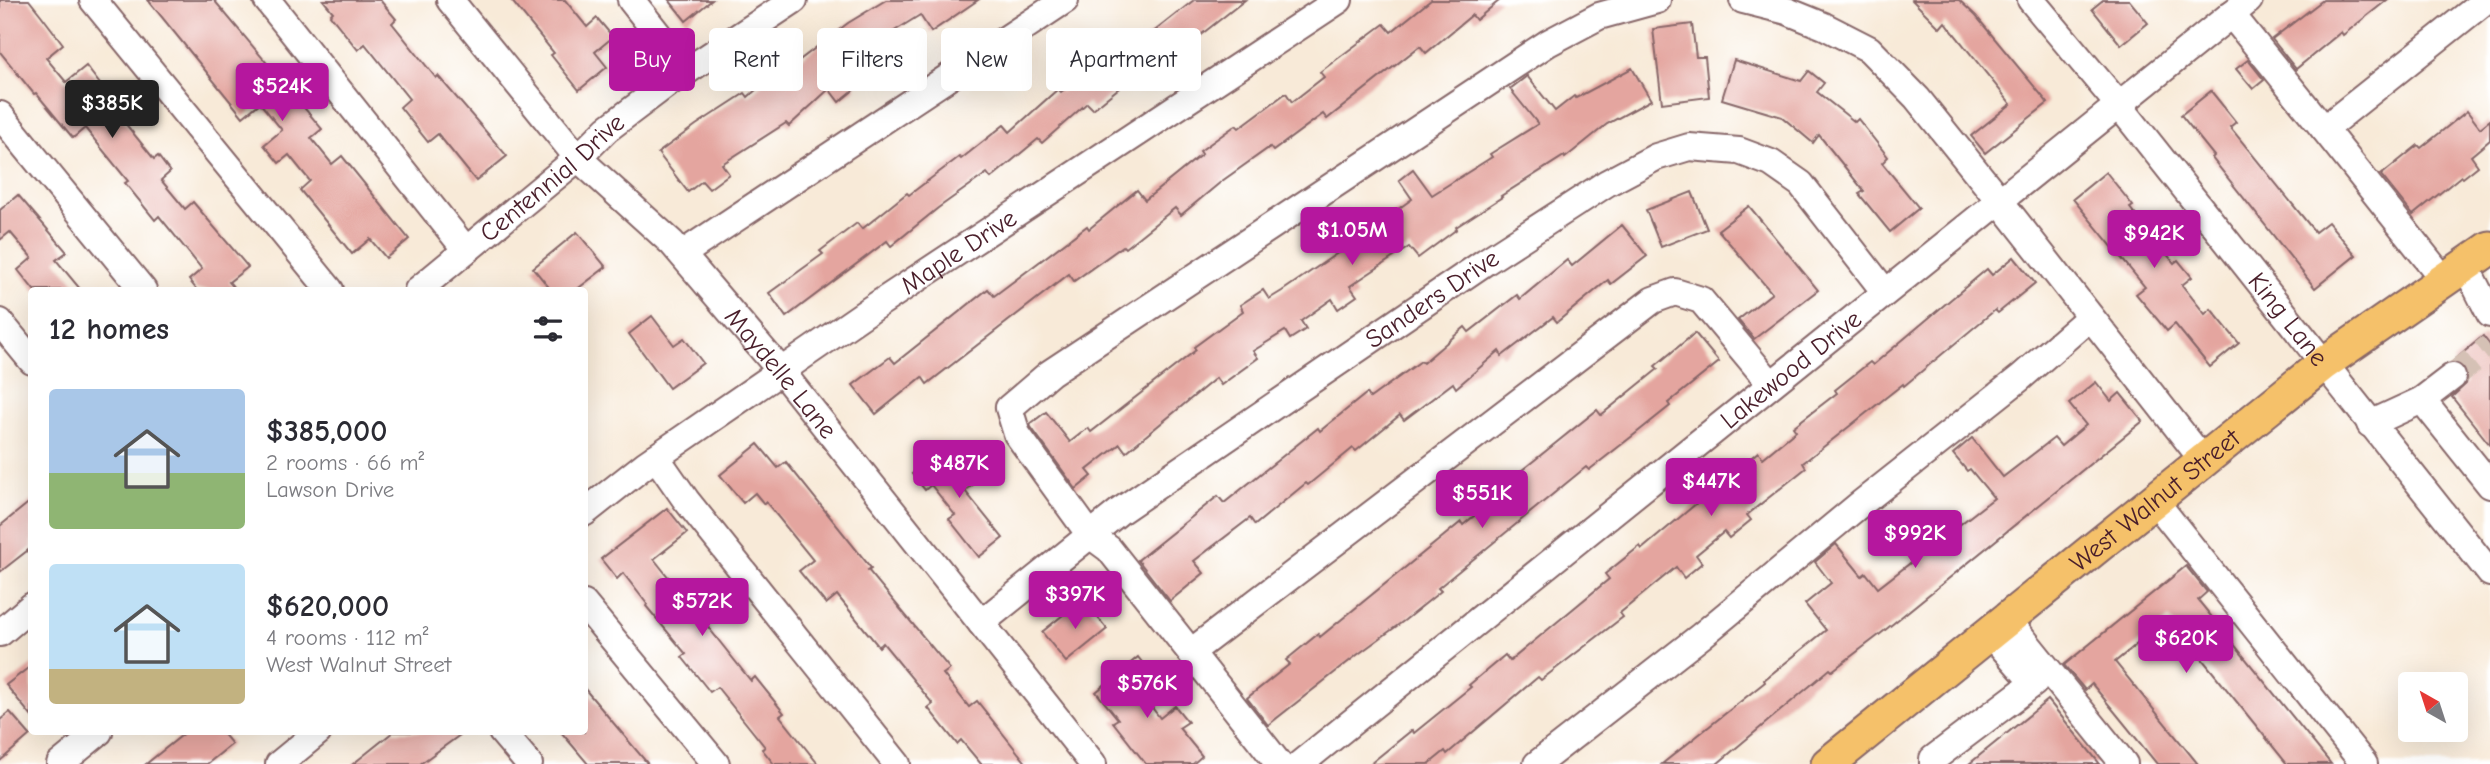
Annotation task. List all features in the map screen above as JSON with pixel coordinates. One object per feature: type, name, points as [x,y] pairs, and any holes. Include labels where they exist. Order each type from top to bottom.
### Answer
[{"type":"main road","name":"West Walnut Street","points":[[1828,764],[2323,364],[2466,264]]},
{"type":"street","points":[[93,0],[328,287]]},
{"type":"street","points":[[267,0],[466,250]]},
{"type":"street","name":"Maydelle Lane","points":[[450,0],[578,158],[672,243],[781,371],[1093,764]]},
{"type":"street","points":[[631,0],[653,28]]},
{"type":"street","name":"Centennial Drive","points":[[695,66],[794,0]]},
{"type":"street","points":[[682,254],[1065,0]]},
{"type":"street","name":"Maple Drive","points":[[588,510],[656,457],[872,309],[1339,0]]},
{"type":"street","points":[[1279,764],[1109,549],[1090,535],[1017,434],[1009,408],[1050,373],[1548,43],[1599,16],[1657,0]]},
{"type":"street","points":[[1743,0],[1787,11],[1824,26],[1869,50],[1917,99],[2000,200],[2203,460]]},
{"type":"street","name":"King Lane","points":[[2031,0],[2118,104],[2490,573]]},
{"type":"street","points":[[2324,129],[2486,0]]},
{"type":"street","points":[[2240,7],[2324,129],[2466,264],[2490,314]]},
{"type":"street","name":"Lakewood Drive","points":[[1300,764],[2240,7]]},
{"type":"street","name":"Centennial Drive","points":[[422,287],[578,158],[607,129],[659,91]]},
{"type":"street","points":[[0,115],[142,287]]},
{"type":"street","name":"Sanders Drive","points":[[981,623],[1131,503],[1485,262],[1607,183],[1656,157],[1689,147],[1739,151],[1771,163],[1801,184],[1885,292]]},
{"type":"street","points":[[1191,652],[1653,300],[1675,292],[1700,300],[1771,384]]},
{"type":"street","points":[[1537,764],[1774,577],[1858,506],[2020,378],[2090,317]]},
{"type":"street","points":[[0,322],[28,356]]},
{"type":"street","points":[[2370,424],[2422,400],[2452,377]]},
{"type":"street","points":[[2422,400],[2490,485]]},
{"type":"street","points":[[656,457],[686,500],[897,764]]},
{"type":"street","points":[[2154,500],[2364,764]]},
{"type":"street","points":[[0,633],[28,609]]},
{"type":"street","points":[[588,609],[716,764]]},
{"type":"street","points":[[1933,764],[1933,759],[2034,683],[1998,626]]},
{"type":"street","points":[[1998,626],[2124,764]]},
{"type":"street","points":[[60,764],[95,735]]},
{"type":"street","points":[[279,764],[314,735]]},
{"type":"street","points":[[505,735],[529,764]]},
{"type":"building","points":[[0,0],[29,0],[63,44],[46,58],[66,82],[86,66],[103,88],[99,91],[154,159],[158,156],[170,172],[161,180],[185,209],[193,202],[248,267],[229,282],[233,287],[195,287],[189,280],[202,269],[159,216],[155,220],[125,183],[128,181],[85,128],[73,138],[0,52]]},
{"type":"building","points":[[148,0],[214,0],[322,129],[311,138],[332,164],[342,156],[409,239],[386,258],[370,239],[352,254],[300,190],[310,181],[289,155],[279,163],[264,145],[282,130],[260,103],[243,117]]},
{"type":"building","points":[[323,0],[380,0],[396,19],[392,23],[436,78],[438,76],[507,156],[476,181],[438,134],[428,142],[400,107],[409,99],[365,44],[358,50],[330,15],[333,12]]},
{"type":"building","points":[[511,0],[565,0],[587,27],[597,18],[609,32],[609,40],[595,52],[607,67],[579,90],[551,55],[554,53]]},
{"type":"building","points":[[669,0],[712,0],[686,21]]},
{"type":"building","points":[[886,0],[978,0],[931,32],[920,15],[899,28],[841,28]]},
{"type":"building","points":[[1194,0],[1245,0],[1201,35],[1201,28],[1158,28]]},
{"type":"building","points":[[1431,0],[1500,0],[1476,20],[1472,15],[1426,53],[1420,46],[1327,119],[1323,114],[1273,151],[1270,147],[1222,181],[1181,215],[1175,208],[1125,248],[1123,246],[1074,281],[1069,274],[927,384],[922,377],[876,414],[853,385],[890,357],[895,363],[988,289],[994,296],[1087,226],[1089,229],[1137,190],[1145,200],[1202,154],[1200,151],[1236,125],[1239,128],[1286,93],[1292,102],[1324,77],[1320,72],[1384,24],[1391,32]]},
{"type":"building","points":[[1912,0],[1959,0],[1976,16],[2048,103],[1985,153],[1971,136],[2011,104],[1945,22],[1940,28]]},
{"type":"building","points":[[2103,0],[2129,0],[2148,23],[2121,45],[2092,9]]},
{"type":"building","points":[[2323,0],[2387,0],[2343,35],[2341,32],[2296,69],[2272,39]]},
{"type":"building","points":[[1692,24],[1696,57],[1705,57],[1709,97],[1662,103],[1653,29]]},
{"type":"building","points":[[817,47],[817,91],[827,91],[789,126],[786,123],[722,164],[729,174],[709,189],[702,181],[688,192],[658,153],[745,93],[748,97],[755,91],[803,91],[803,57]]},
{"type":"building","points":[[1734,60],[1801,81],[1809,71],[1824,83],[1817,92],[1855,122],[1858,119],[1888,157],[1882,163],[1919,208],[1890,232],[1859,194],[1864,191],[1819,135],[1813,143],[1782,117],[1722,99]]},
{"type":"building","points":[[2248,60],[2264,80],[2253,89],[2236,69]]},
{"type":"building","points":[[1632,68],[1651,100],[1607,124],[1565,158],[1564,156],[1501,196],[1418,258],[1409,247],[1350,286],[1357,296],[1338,309],[1332,299],[1301,321],[1306,329],[1290,339],[1285,331],[1253,351],[1258,358],[1221,385],[1216,378],[1126,452],[1120,444],[1087,470],[1092,476],[1076,489],[1031,427],[1030,424],[1046,412],[1070,442],[1088,428],[1091,432],[1196,350],[1194,347],[1243,311],[1240,305],[1263,290],[1269,299],[1389,218],[1387,217],[1412,199],[1399,180],[1413,169],[1432,195],[1492,157],[1490,154],[1538,124],[1510,89],[1527,76],[1555,111],[1574,96],[1576,98]]},
{"type":"building","points":[[831,91],[852,91],[839,102]]},
{"type":"building","points":[[1056,91],[1115,91],[1093,109],[1087,103],[1042,143],[1038,139],[991,178],[987,173],[891,246],[887,241],[786,317],[769,293],[823,254],[820,251],[857,223],[862,229],[907,193],[909,195],[959,157],[961,159],[1004,125],[1010,132]]},
{"type":"building","points":[[2211,91],[2236,122],[2230,127],[2315,232],[2328,222],[2356,255],[2315,288],[2181,115]]},
{"type":"building","points":[[2467,111],[2480,128],[2490,120],[2490,140],[2471,156],[2478,166],[2463,178],[2461,176],[2413,215],[2381,175],[2418,145],[2421,148]]},
{"type":"building","points":[[2106,172],[2133,206],[2130,208],[2174,263],[2178,260],[2192,277],[2182,285],[2205,314],[2211,309],[2239,343],[2210,367],[2175,324],[2167,331],[2136,294],[2145,287],[2073,199]]},
{"type":"building","points":[[1692,192],[1707,229],[1661,247],[1646,210]]},
{"type":"building","points":[[18,195],[67,252],[56,260],[78,287],[32,287],[18,270],[32,258],[10,232],[0,240],[0,210]]},
{"type":"building","points":[[1749,206],[1818,290],[1754,339],[1738,320],[1772,293],[1718,230]]},
{"type":"building","points":[[1622,225],[1647,256],[1611,284],[1608,280],[1557,322],[1553,317],[1502,356],[1499,351],[1456,388],[1453,383],[1404,420],[1400,415],[1356,451],[1353,448],[1308,485],[1306,483],[1255,525],[1250,518],[1194,561],[1204,573],[1170,601],[1138,560],[1218,496],[1224,503],[1318,428],[1320,431],[1367,393],[1370,398],[1421,361],[1423,363],[1465,327],[1469,332],[1517,295],[1520,299],[1567,260],[1572,266]]},
{"type":"building","points":[[577,232],[606,267],[580,287],[549,287],[533,268]]},
{"type":"building","points":[[2014,257],[2035,283],[1998,313],[1995,310],[1904,386],[1903,384],[1803,463],[1806,468],[1747,515],[1751,520],[1729,538],[1724,532],[1696,555],[1702,563],[1684,578],[1676,567],[1620,613],[1623,617],[1541,680],[1538,677],[1447,754],[1445,751],[1429,764],[1370,764],[1471,687],[1469,685],[1505,655],[1510,661],[1609,579],[1605,574],[1640,546],[1642,549],[1758,452],[1763,458],[1796,431],[1793,427],[1837,393],[1835,390],[1870,362],[1873,365],[1987,269],[1992,275]]},
{"type":"building","points":[[652,316],[674,345],[684,338],[703,363],[669,388],[629,334]]},
{"type":"building","points":[[1695,333],[1719,362],[1668,403],[1670,406],[1589,470],[1586,467],[1438,588],[1441,591],[1405,620],[1268,725],[1247,698],[1290,664],[1286,660],[1318,634],[1320,637],[1461,522],[1463,525],[1519,479],[1516,475],[1597,410],[1601,415],[1658,369],[1655,366]]},
{"type":"building","points":[[2483,336],[2490,345],[2490,445],[2452,397],[2466,384],[2468,376],[2464,367],[2452,362]]},
{"type":"building","points":[[2096,382],[2111,401],[2120,393],[2143,421],[1879,635],[1832,671],[1830,669],[1717,764],[1662,764],[1826,630],[1805,604],[1831,583],[1815,562],[1836,544],[1862,576],[1866,573],[1878,588],[1994,498],[1970,469],[1967,471],[1953,454],[1972,438],[2003,477],[2054,438],[2061,446],[2086,425],[2069,404]]},
{"type":"building","points":[[758,444],[778,468],[786,462],[871,568],[868,570],[950,669],[943,674],[969,707],[977,701],[1027,764],[981,764],[961,740],[957,744],[928,708],[933,704],[883,643],[879,647],[837,595],[826,604],[799,571],[813,560],[766,502],[764,504],[755,493],[743,503],[720,475]]},
{"type":"building","points":[[945,447],[975,483],[965,491],[1003,538],[979,557],[949,519],[955,515],[931,485],[925,490],[912,474]]},
{"type":"building","points":[[28,503],[28,550],[0,572],[0,526]]},
{"type":"building","points":[[667,508],[687,533],[654,559],[751,681],[755,677],[784,713],[780,716],[818,764],[774,764],[762,749],[765,747],[717,687],[710,692],[682,657],[686,654],[646,606],[623,573],[617,579],[601,559]]},
{"type":"building","points":[[2186,566],[2207,592],[2198,600],[2331,764],[2287,764],[2169,618],[2115,662],[2198,764],[2157,764],[2092,684],[2085,690],[2064,665]]},
{"type":"building","points":[[1083,599],[1107,629],[1066,662],[1042,632]]},
{"type":"building","points":[[1138,657],[1152,675],[1137,688],[1160,718],[1175,706],[1188,722],[1179,728],[1202,756],[1193,764],[1146,764],[1113,722],[1118,719],[1096,692]]},
{"type":"building","points":[[28,668],[28,712],[6,685]]},
{"type":"building","points":[[588,693],[648,764],[588,764],[564,735],[588,735]]},
{"type":"building","points":[[2048,700],[2100,764],[1969,764]]},
{"type":"building","points":[[10,712],[30,735],[0,761],[0,720]]},
{"type":"building","points":[[182,735],[224,735],[232,744],[207,764],[146,764]]},
{"type":"building","points":[[389,735],[460,735],[420,764],[353,764]]},
{"type":"tunnel","points":[[2452,377],[2490,347]]}]
